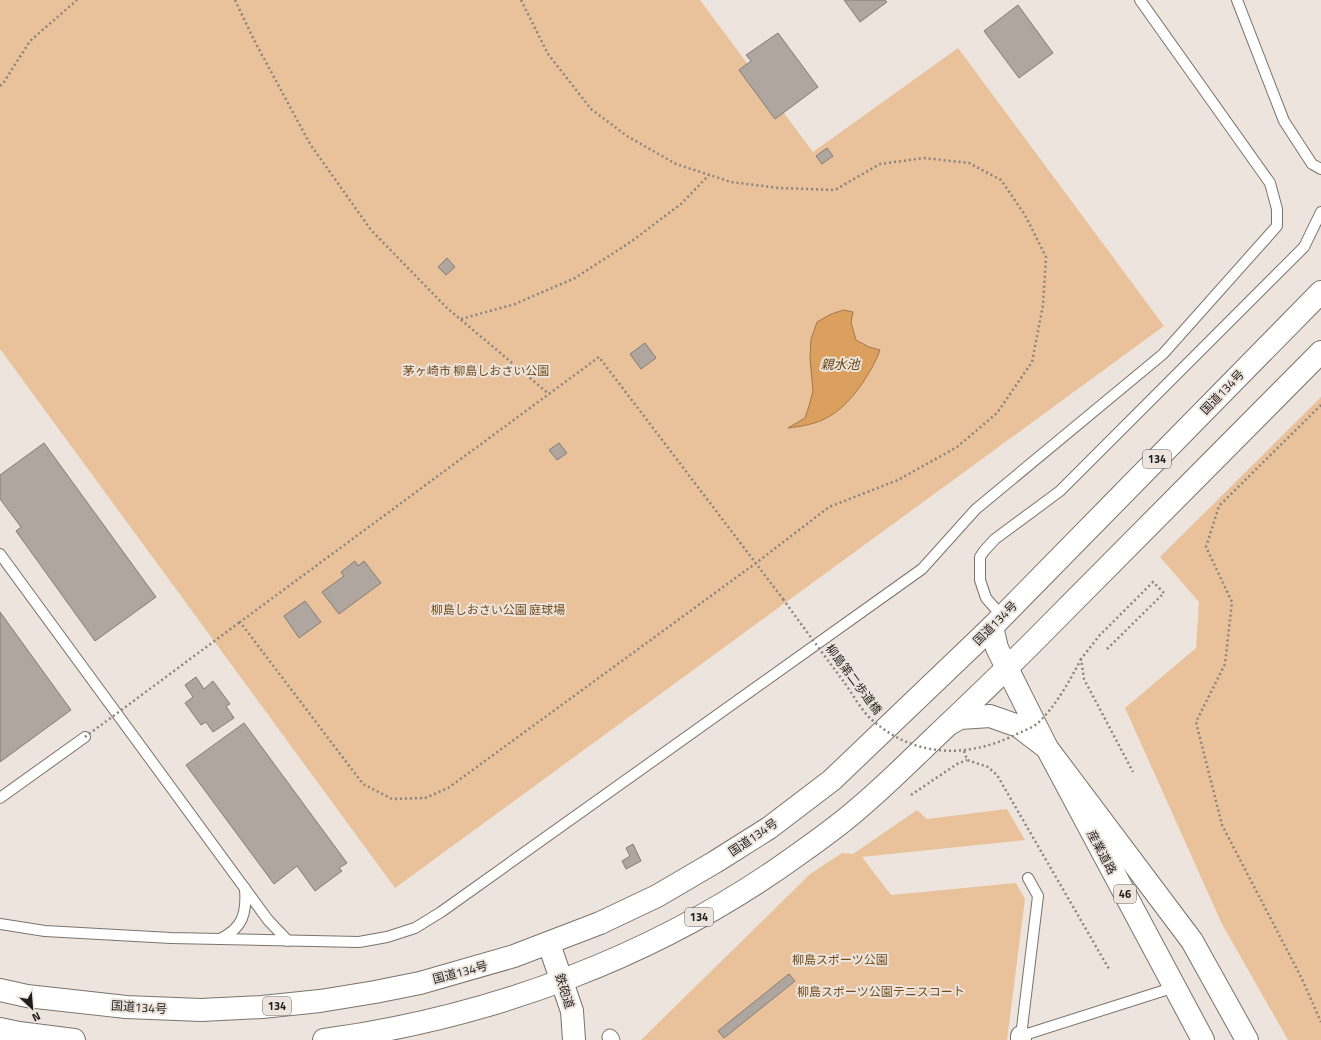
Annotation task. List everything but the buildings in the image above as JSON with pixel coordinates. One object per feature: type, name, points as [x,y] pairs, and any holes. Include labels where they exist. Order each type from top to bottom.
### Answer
[{"type":"main road","name":"国道134号","points":[[0,990],[27,996],[126,1007],[201,1010],[262,1007],[327,1000],[420,983],[500,961],[549,944],[600,923],[657,896],[769,828],[832,780],[997,622],[1321,292]]},
{"type":"main road","name":"134","points":[[324,1040],[382,1031],[430,1021],[478,1008],[561,981],[614,960],[679,928],[735,896],[794,858],[860,808],[1007,669],[1321,352]]},
{"type":"main road","name":"産業道路","points":[[997,622],[997,648],[1007,669],[1047,748],[1203,1040]]},
{"type":"main road","name":"産業道路","points":[[949,724],[960,718],[990,716],[1018,726],[1047,748]]},
{"type":"main road","points":[[1047,748],[1192,941],[1247,1040]]},
{"type":"main road","name":"鉄砲道","points":[[549,944],[572,1011],[574,1040]]},
{"type":"main road","points":[[0,1029],[74,1040]]},
{"type":"lane","points":[[0,924],[45,931],[171,938],[359,942],[387,937],[415,928],[441,912],[922,569],[976,509],[1163,354],[1277,226],[1277,209],[1270,183],[1140,0]]},
{"type":"lane","points":[[1237,0],[1284,121],[1312,164],[1321,169]]},
{"type":"lane","points":[[997,622],[980,580],[980,557],[984,551],[995,539],[1060,491],[1304,247],[1321,212]]},
{"type":"lane","points":[[0,554],[268,920],[288,941]]},
{"type":"lane","points":[[0,798],[85,737]]},
{"type":"lane","points":[[1028,878],[1038,896],[1021,1038],[1175,987]]},
{"type":"lane","points":[[220,939],[230,935],[237,928],[242,919],[245,909],[245,888]]},
{"type":"path","points":[[0,86],[30,41],[77,0]]},
{"type":"path","points":[[85,737],[549,394],[447,308],[371,230],[310,144],[254,40],[235,0]]},
{"type":"path","points":[[240,622],[363,784],[392,799],[425,798],[448,788],[756,563],[829,507],[898,480],[957,447],[997,413],[1032,362],[1043,305],[1046,257],[1025,214],[1001,180],[969,163],[924,158],[880,164],[835,190],[779,188],[731,182],[676,164],[627,136],[591,109],[548,54],[521,0]]},
{"type":"path","points":[[461,319],[515,304],[574,278],[632,241],[675,209],[709,175]]},
{"type":"path","name":"柳島第二歩道橋","points":[[549,394],[599,357],[756,563],[870,718],[891,735],[912,744],[932,749],[964,751],[982,748],[1010,737],[1037,723],[1056,702],[1081,659],[1099,636],[1153,582],[1164,593],[1107,649]]},
{"type":"path","points":[[1321,405],[1219,506],[1206,547],[1232,602],[1225,664],[1196,722],[1222,825],[1301,977],[1321,1022]]},
{"type":"path","points":[[1081,659],[1084,679],[1133,772]]},
{"type":"path","points":[[964,751],[967,760]]},
{"type":"path","points":[[907,798],[957,764],[967,760],[988,767],[997,775],[1109,969]]},
{"type":"green space","name":"茅ヶ崎市 柳島しおさい公園","points":[[0,0],[700,0],[813,152],[958,48],[1164,326],[395,888],[0,349]]},
{"type":"green space","points":[[1321,397],[1321,1040],[1288,1040],[1222,924],[1125,708],[1196,648],[1199,602],[1160,557]]},
{"type":"green space","name":"柳島スポーツ公園","points":[[1007,809],[1025,840],[862,857],[891,895],[1016,883],[1025,899],[1007,1040],[641,1040],[810,874],[842,853],[853,854],[917,810],[927,819]]},
{"type":"water","name":"親水池","points":[[844,310],[853,312],[851,322],[856,340],[869,347],[880,350],[872,368],[853,396],[838,411],[815,423],[788,428],[805,418],[809,406],[813,391],[810,358],[811,339],[817,322],[831,314]]},
{"type":"park label","name":"柳島しおさい公園 庭球場","points":[[498,609]]},
{"type":"park label","name":"柳島スポーツ公園テニスコート","points":[[881,991]]}]
